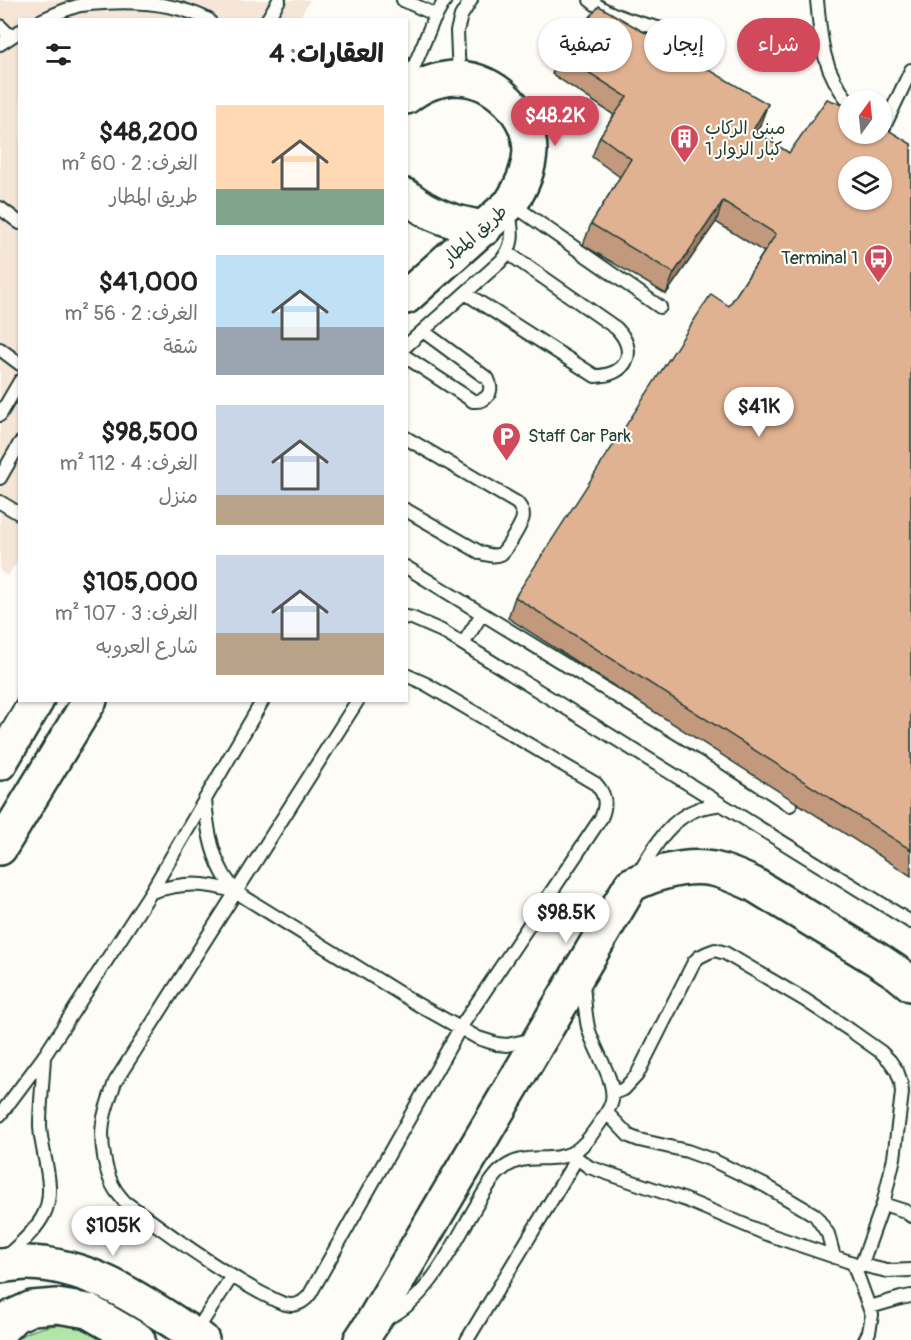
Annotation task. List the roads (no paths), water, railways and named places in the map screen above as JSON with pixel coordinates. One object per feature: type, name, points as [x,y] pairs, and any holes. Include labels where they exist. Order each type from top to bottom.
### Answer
[{"type":"street","name":"طريق المطار","points":[[408,96],[437,80],[459,78],[481,83],[500,93],[516,109],[526,128],[530,150],[527,172],[518,192],[509,204],[408,295]]},
{"type":"street","points":[[408,197],[424,209],[443,218],[463,225],[485,228]]},
{"type":"street","points":[[0,764],[37,702]]},
{"type":"street","points":[[0,848],[89,702]]},
{"type":"street","points":[[366,1332],[631,885],[650,876],[690,868],[712,869],[734,875],[753,884],[878,960],[911,984]]},
{"type":"street","points":[[0,1265],[25,1263],[54,1265],[93,1276],[124,1291],[198,1338]]},
{"type":"street","points":[[0,1330],[14,1316],[32,1308],[57,1306],[88,1311],[138,1340]]},
{"type":"lane","points":[[268,18],[279,0]]},
{"type":"lane","points":[[403,0],[436,15]]},
{"type":"lane","points":[[408,81],[436,15],[445,0]]},
{"type":"lane","points":[[459,78],[456,31],[461,16],[471,0]]},
{"type":"lane","points":[[590,0],[611,13],[644,24]]},
{"type":"lane","points":[[817,0],[821,45],[827,66],[840,90]]},
{"type":"lane","points":[[46,18],[81,6],[106,2],[142,1],[185,10],[204,18]]},
{"type":"lane","points":[[0,26],[10,37]]},
{"type":"lane","points":[[892,116],[911,70]]},
{"type":"lane","points":[[408,344],[508,253],[513,233],[509,204]]},
{"type":"lane","points":[[509,204],[660,307]]},
{"type":"lane","points":[[0,208],[18,222]]},
{"type":"lane","points":[[465,293],[595,376],[607,376],[619,370],[626,361],[628,349],[625,337],[616,328],[508,253]]},
{"type":"lane","points":[[408,358],[473,401],[480,401],[490,393],[491,386],[488,379],[423,331]]},
{"type":"lane","points":[[0,349],[18,362]]},
{"type":"lane","points":[[0,415],[18,384]]},
{"type":"lane","points":[[408,439],[517,503],[522,508],[523,515],[521,523],[504,552],[491,556],[408,511]]},
{"type":"lane","points":[[0,478],[18,446]]},
{"type":"lane","points":[[0,502],[18,513]]},
{"type":"lane","points":[[408,568],[790,805]]},
{"type":"lane","points":[[463,644],[482,614]]},
{"type":"lane","points":[[408,617],[442,631],[911,922]]},
{"type":"lane","points":[[357,702],[116,1082],[102,1124],[108,1174],[115,1190],[125,1202],[232,1276],[280,1303],[290,1305],[306,1300],[460,1028],[605,809],[601,790],[596,784],[426,684],[408,676]]},
{"type":"lane","points":[[0,1115],[45,1055],[152,892],[262,702]]},
{"type":"lane","points":[[205,799],[206,818],[215,855],[223,873],[236,892]]},
{"type":"lane","points":[[631,885],[656,845],[674,823],[700,808],[721,804]]},
{"type":"lane","points":[[152,892],[183,884],[200,884],[216,885],[236,892],[417,1004],[488,1041],[507,1045],[543,1034]]},
{"type":"lane","points":[[614,1093],[624,1089],[638,1075],[694,962],[699,957],[715,950],[725,953],[805,1000],[881,1052],[897,1071],[902,1093],[894,1158],[883,1204],[857,1264],[872,1315],[865,1340]]},
{"type":"lane","points":[[467,1340],[575,1155],[607,1113],[614,1093],[588,1028],[582,969]]},
{"type":"lane","points":[[0,1265],[38,1224],[48,1203],[48,1179],[40,1128],[45,1055]]},
{"type":"lane","points":[[607,1113],[629,1136],[712,1160],[766,1186],[815,1215],[828,1234],[834,1257]]},
{"type":"lane","points":[[366,1332],[405,1308],[423,1292],[487,1187],[499,1172],[514,1161],[529,1157],[575,1155],[590,1167],[686,1200],[764,1233],[834,1257],[887,1271],[911,1270]]},
{"type":"lane","points":[[883,1204],[905,1211],[911,1216]]},
{"type":"lane","points":[[198,1338],[232,1276]]},
{"type":"lane","points":[[870,1307],[911,1296]]},
{"type":"place","name":"مبنى الركاب 1 كبار الزوار","points":[[684,164]]},
{"type":"place","name":"Terminal 1","points":[[879,284]]},
{"type":"place","name":"Staff Car Park","points":[[507,462]]}]
